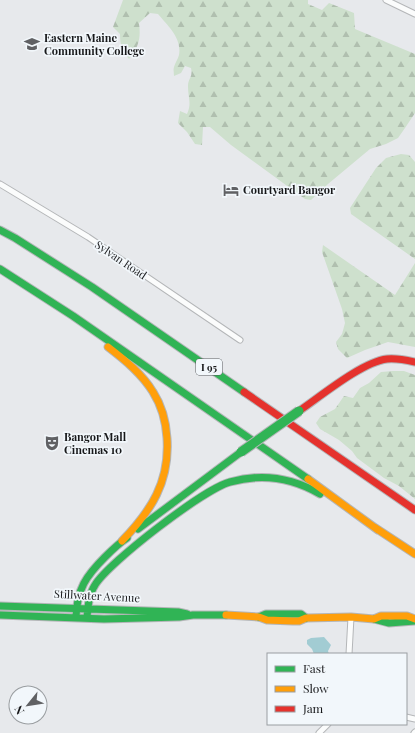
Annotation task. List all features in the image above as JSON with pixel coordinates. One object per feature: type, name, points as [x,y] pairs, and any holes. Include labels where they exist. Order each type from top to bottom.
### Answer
[{"type":"main road","name":"I 95","points":[[0,230],[92,287],[415,510]]},
{"type":"main road","points":[[0,269],[73,316],[330,494],[378,530]]},
{"type":"main road","points":[[24,284],[122,358],[148,384],[162,408],[167,428],[169,449],[167,468],[162,485],[150,509],[133,530],[93,568],[86,578],[80,590],[76,607],[76,617]]},
{"type":"main road","points":[[122,541],[299,410],[361,368],[380,359],[394,358],[415,362]]},
{"type":"main road","points":[[87,617],[90,598],[94,586],[101,576],[156,529],[204,496],[227,483],[257,477],[282,478],[315,491],[415,554]]},
{"type":"main road","name":"Stillwater Avenue","points":[[0,606],[88,607],[178,612],[193,615]]},
{"type":"main road","name":"Stillwater Avenue","points":[[0,615],[87,617],[104,619],[171,618],[193,615],[259,617],[266,614],[301,614],[306,618],[351,617],[374,619],[381,616],[407,616],[415,620]]},
{"type":"street","points":[[386,0],[415,14]]},
{"type":"street","name":"Sylvan Road","points":[[0,184],[88,237],[240,340]]},
{"type":"street","points":[[349,653],[351,617]]},
{"type":"street","points":[[319,733],[327,725]]},
{"type":"green space","points":[[123,0],[308,0],[308,4],[322,10],[329,3],[354,13],[355,29],[415,54],[415,113],[398,138],[370,149],[311,200],[305,199],[231,145],[210,127],[203,127],[202,145],[195,144],[187,132],[178,123],[180,111],[187,114],[190,103],[188,86],[191,76],[191,68],[185,66],[181,73],[174,76],[174,68],[179,55],[176,38],[158,14],[150,13],[139,23],[140,33],[138,42],[129,59],[122,48],[120,34],[113,27]]},
{"type":"green space","points":[[401,154],[409,155],[415,162],[415,259],[351,214],[350,208],[376,168],[386,158]]},
{"type":"green space","points":[[323,245],[395,295],[415,263],[415,347],[388,342],[347,358],[338,349],[336,342],[342,334],[345,323],[342,309],[322,252]]},
{"type":"green space","points":[[404,371],[415,375],[415,499],[399,486],[384,478],[357,458],[352,451],[339,440],[320,429],[316,423],[320,417],[335,409],[344,396],[353,398],[360,388],[369,383],[381,372]]},
{"type":"water","points":[[324,637],[331,645],[328,651],[329,653],[314,653],[307,644],[307,640],[311,638]]},
{"type":"traffic: fast","points":[[0,230],[92,287],[244,392]]},
{"type":"traffic: fast","points":[[0,269],[73,316],[308,479]]},
{"type":"traffic: fast","points":[[241,452],[299,411]]},
{"type":"traffic: fast","points":[[138,529],[241,452]]},
{"type":"traffic: fast","points":[[87,617],[91,592],[104,574],[137,544],[217,487],[242,479],[265,477],[287,480],[309,488],[320,494]]},
{"type":"traffic: fast","points":[[76,617],[78,598],[88,577],[98,564],[118,544],[127,538]]},
{"type":"traffic: fast","points":[[0,606],[178,612],[187,614]]},
{"type":"traffic: fast","points":[[259,617],[266,614],[301,614],[306,618]]},
{"type":"traffic: fast","points":[[0,615],[104,619],[226,615]]},
{"type":"traffic: fast","points":[[374,619],[389,623],[415,621]]},
{"type":"traffic: slow","points":[[108,347],[127,362],[149,385],[163,414],[167,438],[167,454],[162,482],[150,507],[122,541]]},
{"type":"traffic: slow","points":[[308,479],[378,530]]},
{"type":"traffic: slow","points":[[374,527],[415,554]]},
{"type":"traffic: slow","points":[[226,615],[259,617],[267,620],[293,621],[299,621],[306,618],[351,617],[374,619],[381,616],[407,616],[415,619]]},
{"type":"traffic: jam","points":[[299,411],[342,380],[377,361],[394,359],[415,362]]},
{"type":"traffic: jam","points":[[244,392],[415,510]]},
{"type":"place","name":"Eastern Maine Community College","points":[[32,44]]},
{"type":"place","name":"Courtyard Bangor","points":[[231,190]]},
{"type":"place","name":"Bangor Mall Cinemas 10","points":[[52,443]]}]
